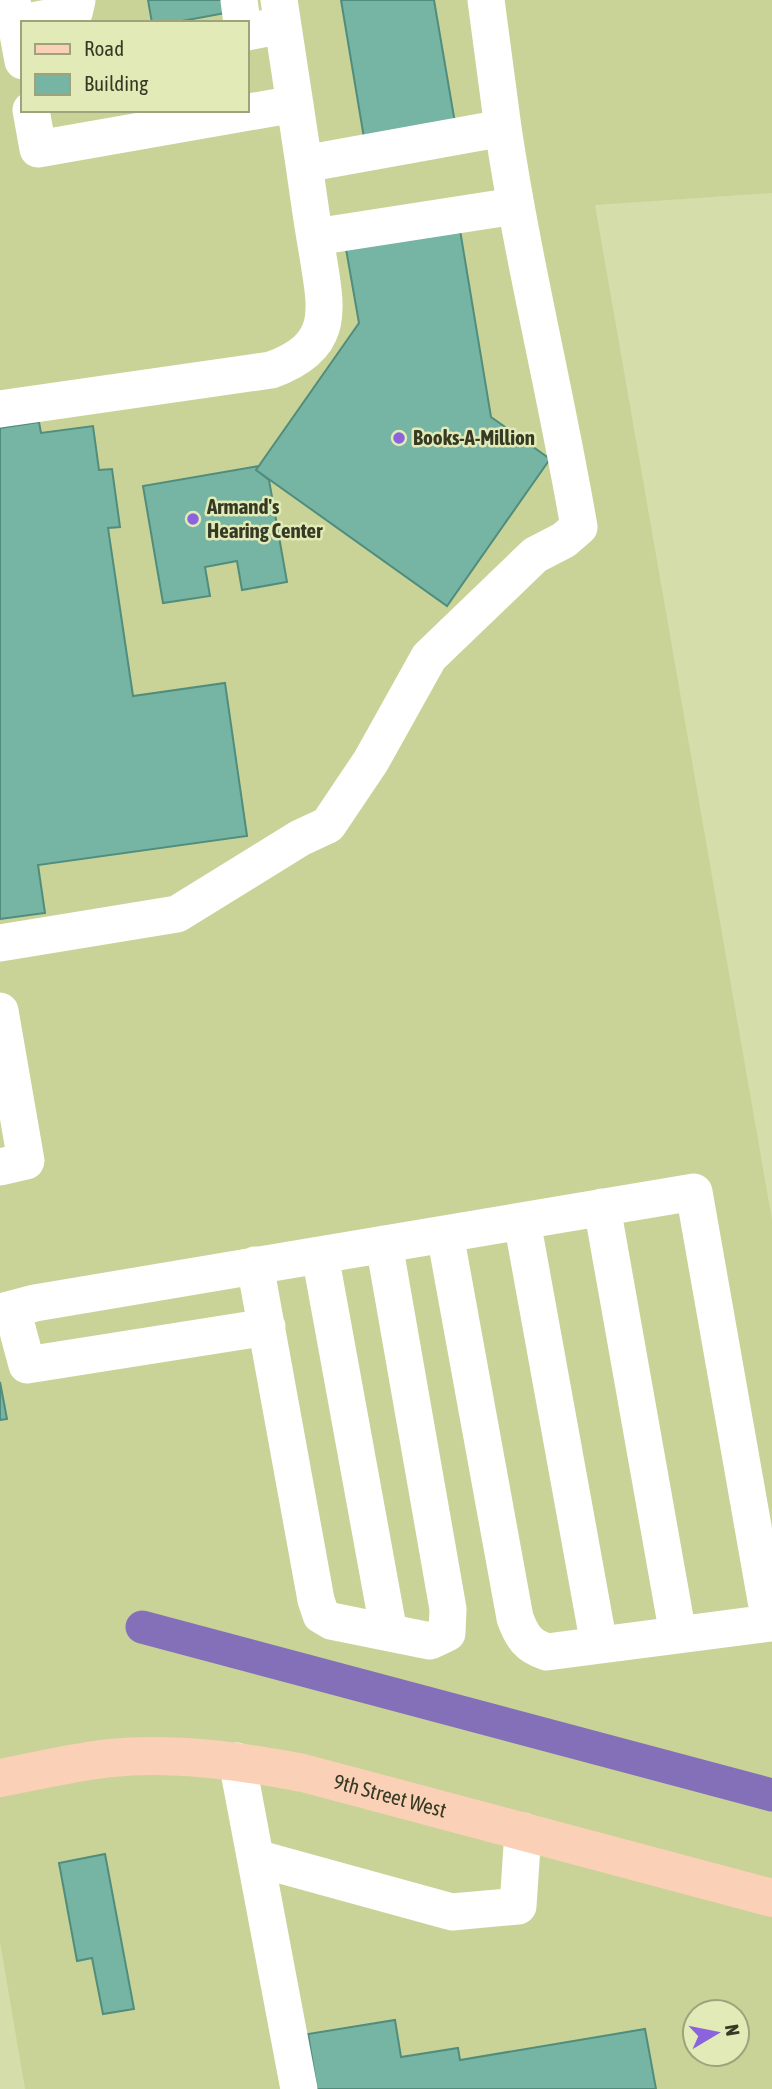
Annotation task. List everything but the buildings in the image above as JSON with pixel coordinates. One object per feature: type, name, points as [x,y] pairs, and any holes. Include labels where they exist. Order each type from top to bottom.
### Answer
[{"type":"main road","name":"9th Street West","points":[[0,1778],[109,1759],[148,1756],[237,1761],[303,1773],[772,1898]]},
{"type":"lane","points":[[21,50],[14,12],[75,13],[77,0]]},
{"type":"lane","points":[[239,0],[243,21]]},
{"type":"lane","points":[[0,943],[177,914],[300,838],[328,825],[371,761],[429,657],[536,555],[564,540],[579,527],[515,206],[486,0]]},
{"type":"lane","points":[[0,409],[247,374],[289,363],[316,340],[326,311],[281,13],[248,31]]},
{"type":"lane","points":[[31,112],[38,149],[295,104]]},
{"type":"lane","points":[[304,164],[503,128]]},
{"type":"lane","points":[[315,237],[515,206]]},
{"type":"lane","points":[[0,1011],[26,1161],[0,1167]]},
{"type":"lane","points":[[267,1327],[27,1366],[6,1311],[255,1265],[694,1192],[770,1623],[547,1652],[534,1648],[522,1637],[512,1604],[445,1234]]},
{"type":"lane","points":[[602,1207],[678,1635]]},
{"type":"lane","points":[[522,1221],[599,1645]]},
{"type":"lane","points":[[255,1265],[316,1600],[321,1615],[331,1621],[438,1640],[447,1633],[449,1623],[384,1244]]},
{"type":"lane","points":[[320,1255],[389,1633]]},
{"type":"lane","points":[[237,1761],[299,2089]]},
{"type":"lane","points":[[256,1858],[452,1912],[518,1906],[523,1831]]},
{"type":"shaded area","points":[[0,0],[772,0],[772,193],[595,205],[772,1220],[772,1880],[308,1757],[0,1761]]},
{"type":"shaded area","points":[[147,1773],[234,1777],[297,1789],[772,1915],[772,2089],[25,2089],[0,1942],[0,1795],[111,1775]]},
{"type":"waterway","points":[[142,1627],[772,1795]]},
{"type":"place","name":"Books-A-Million","points":[[399,438]]},
{"type":"place","name":"Armand's Hearing Center","points":[[193,519]]}]
